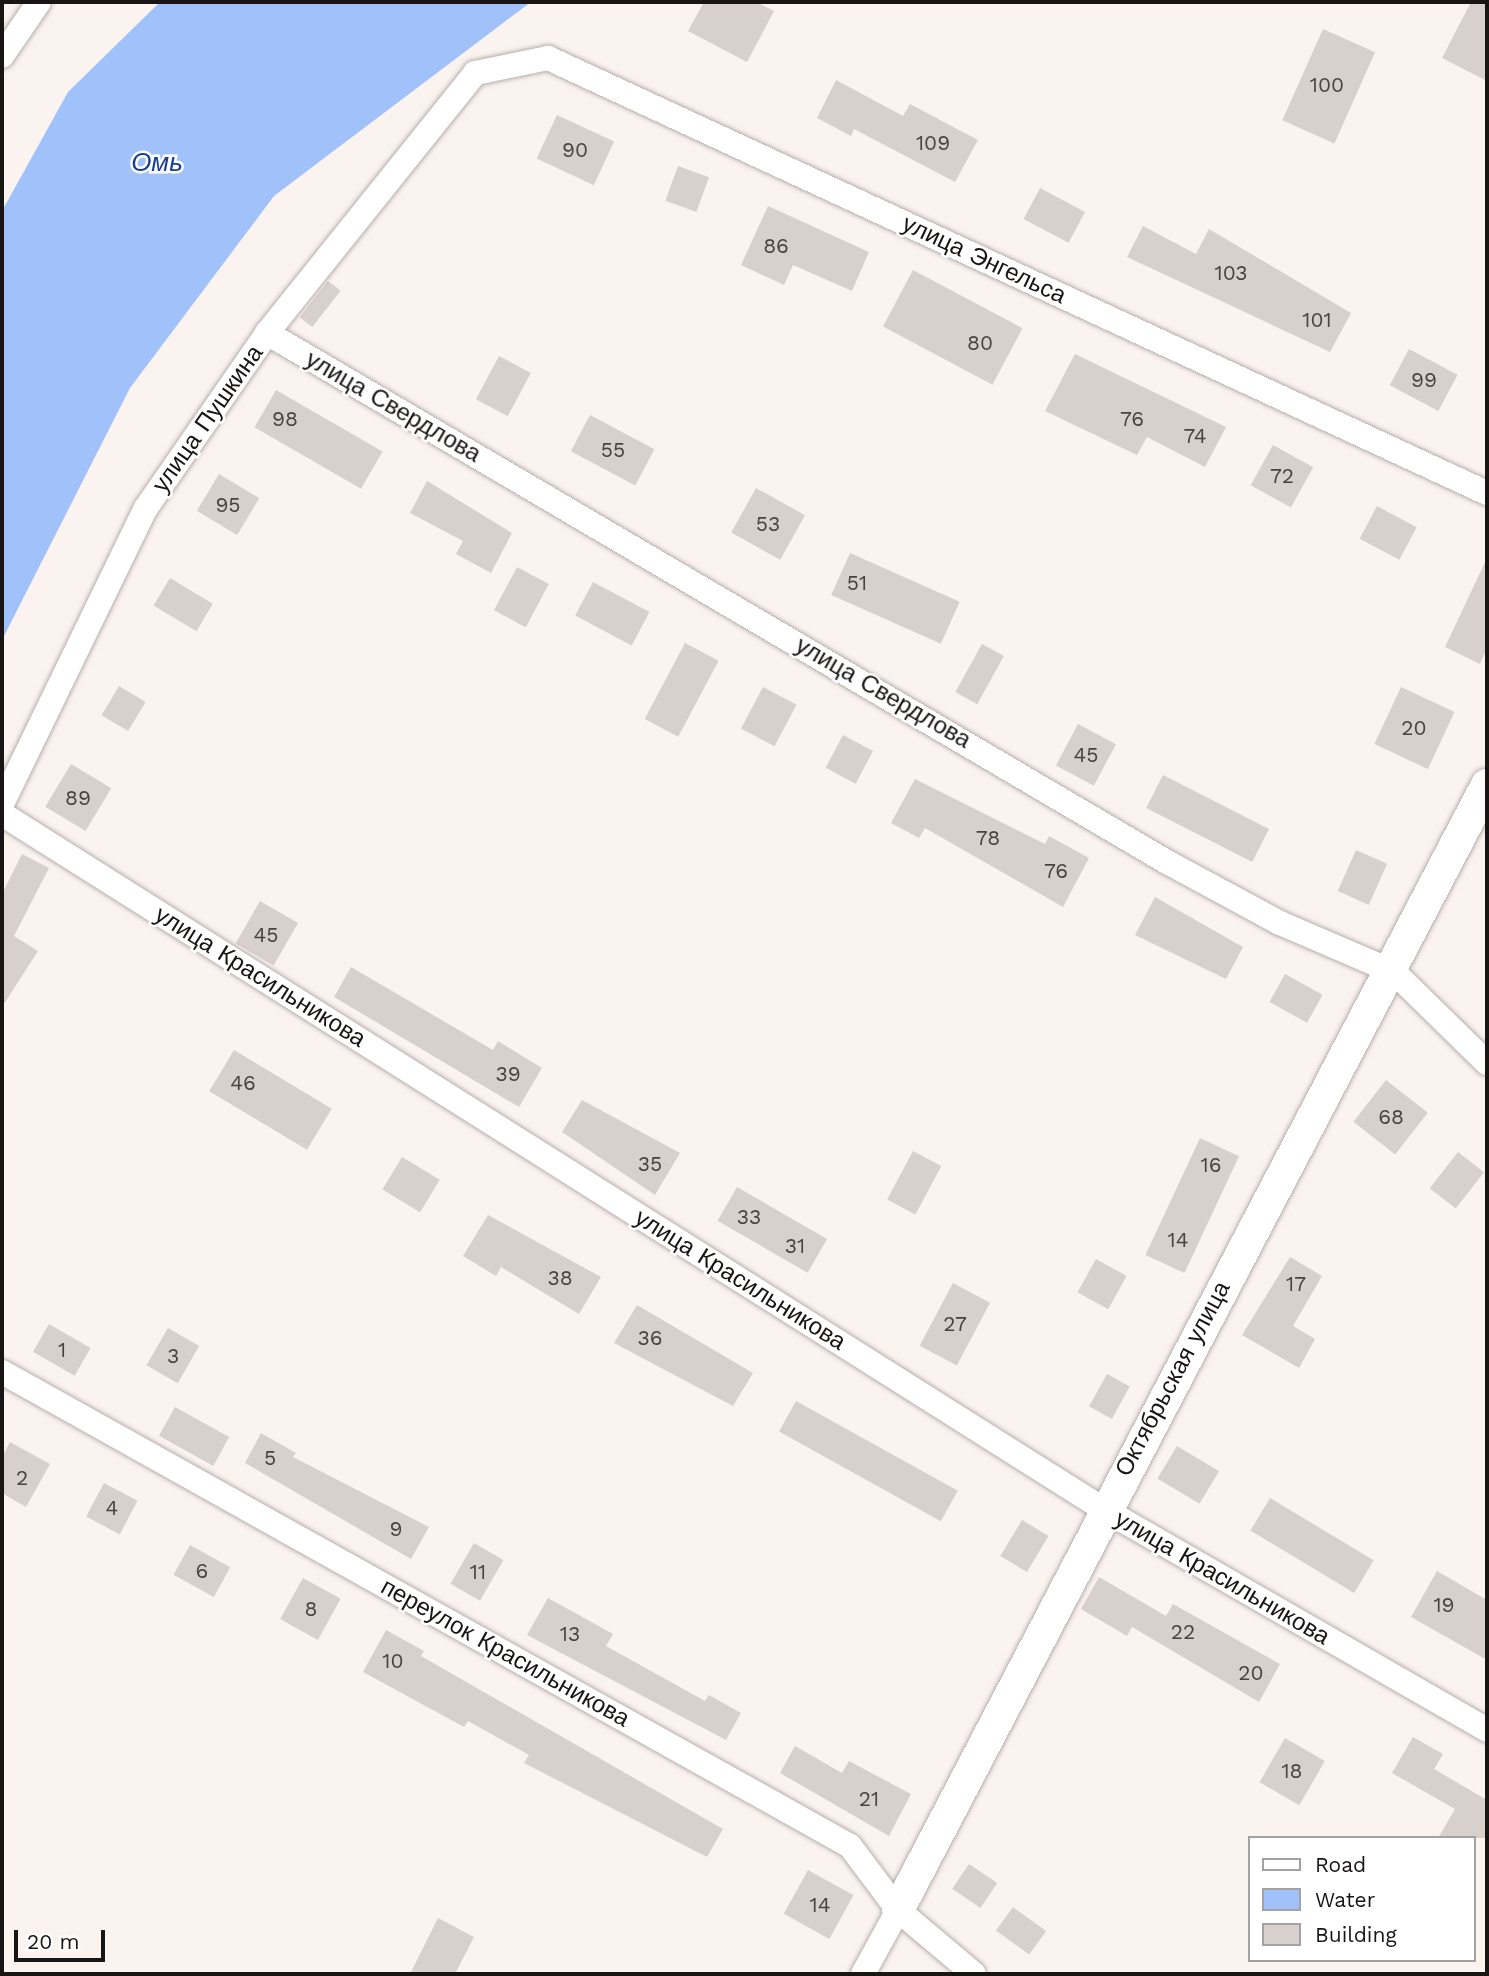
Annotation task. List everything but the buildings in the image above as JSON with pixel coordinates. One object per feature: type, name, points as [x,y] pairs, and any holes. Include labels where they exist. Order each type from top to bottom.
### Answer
[{"type":"street","points":[[2,56],[39,2]]},
{"type":"street","name":"улица Энгельса","points":[[475,73],[548,58],[1487,493]]},
{"type":"street","name":"улица Пушкина","points":[[2,804],[146,508],[267,333],[475,73]]},
{"type":"street","name":"улица Свердлова","points":[[267,333],[1167,862],[1280,923],[1394,972],[1487,1063]]},
{"type":"street","name":"Октябрьская улица","points":[[863,1974],[1103,1509],[1394,972],[1487,785]]},
{"type":"street","name":"улица Красильникова","points":[[2,814],[1103,1509],[1487,1730]]},
{"type":"street","name":"переулок Красильникова","points":[[2,1372],[850,1846],[898,1910],[974,1974]]},
{"type":"water","name":"Омь","points":[[160,2],[531,2],[274,196],[130,388],[2,640],[2,211],[68,92]]}]
